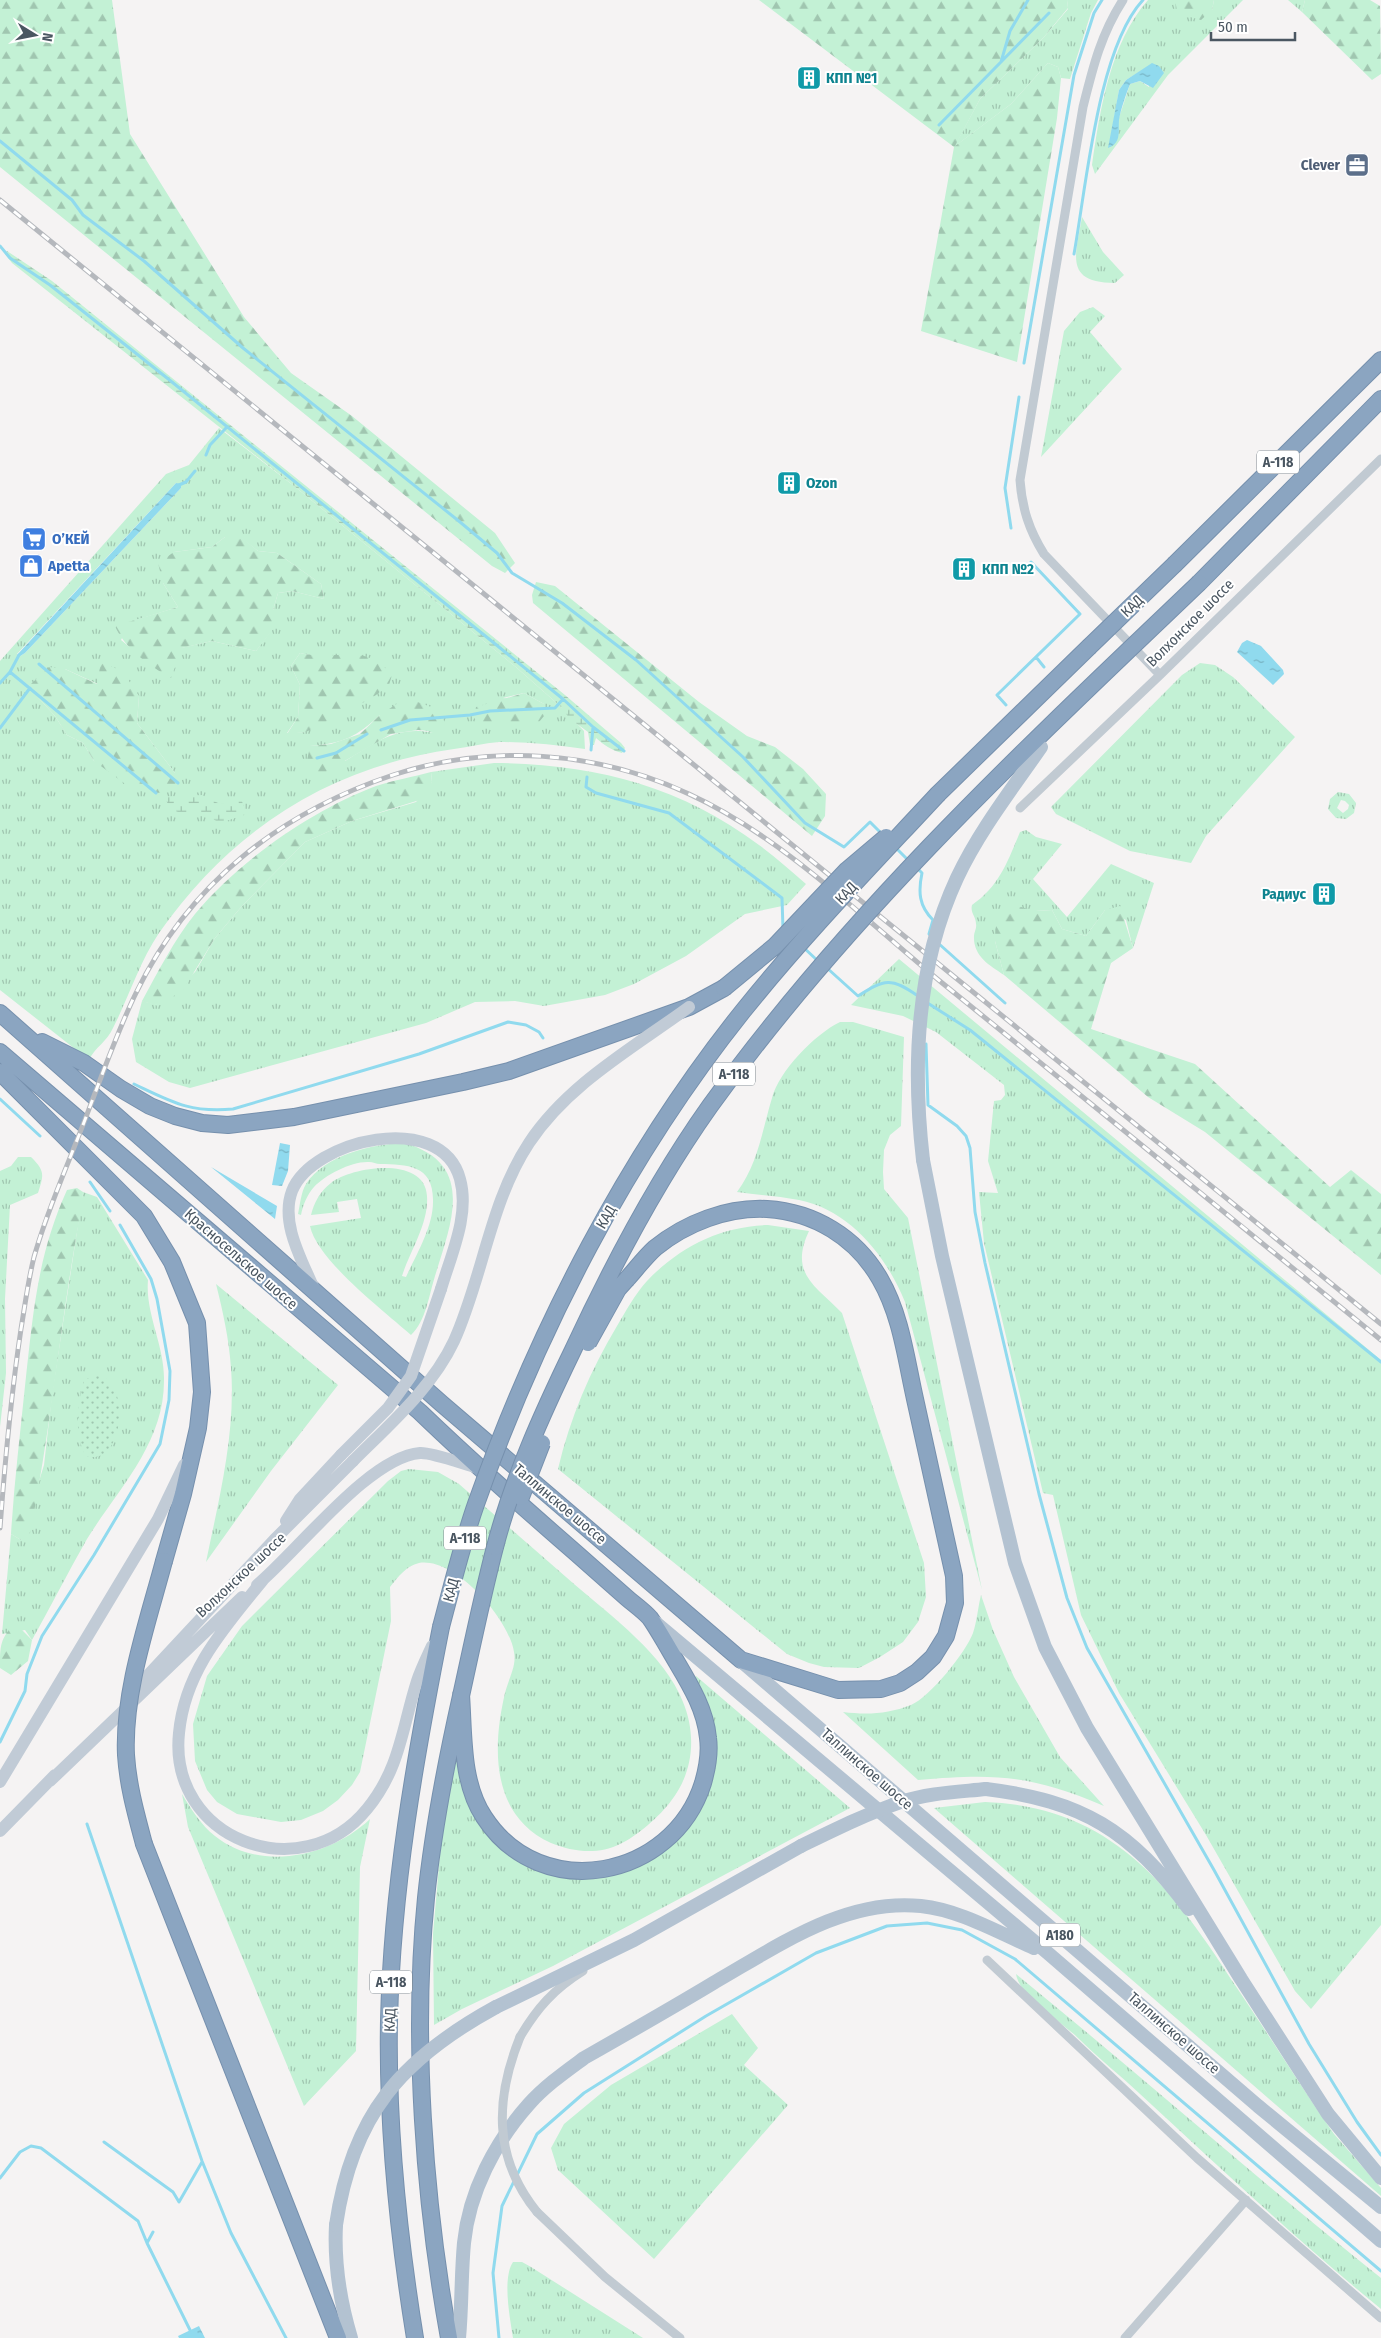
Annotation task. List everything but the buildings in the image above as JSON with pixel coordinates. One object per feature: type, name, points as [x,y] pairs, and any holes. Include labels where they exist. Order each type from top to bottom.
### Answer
[{"type":"highway","name":"КАД","points":[[415,2338],[397,2206],[390,2114],[389,2021],[396,1902],[413,1774],[441,1627],[476,1506],[499,1443],[561,1303],[593,1241],[630,1177],[679,1100],[742,1012],[816,925],[938,794],[1175,564],[1381,360]]},
{"type":"highway","name":"КАД","points":[[449,2338],[439,2280],[429,2180],[423,2102],[420,2018],[426,1899],[442,1779],[495,1547],[520,1466],[587,1320],[625,1245],[656,1191],[709,1108],[772,1024],[840,943],[935,842],[1095,682],[1200,582],[1381,399]]},
{"type":"highway","points":[[22,1032],[84,1063],[121,1089],[150,1106],[175,1116],[211,1124],[228,1125],[294,1117],[443,1087],[509,1070],[689,1007],[724,988],[751,968],[775,946],[847,870],[938,794]]},
{"type":"highway","name":"Красносельское шоссе","points":[[0,1013],[357,1326]]},
{"type":"highway","name":"Красносельское шоссе","points":[[0,1052],[420,1412],[479,1468]]},
{"type":"highway","points":[[0,1072],[144,1216],[172,1262],[197,1323],[202,1392],[198,1428],[128,1708],[126,1754],[131,1798],[144,1844],[338,2338]]},
{"type":"highway","points":[[495,1547],[513,1517],[553,1415],[593,1331],[618,1289],[655,1248],[692,1226],[719,1214],[748,1208],[784,1210],[821,1221],[846,1239],[863,1257],[880,1280],[900,1329],[954,1576],[955,1603],[946,1636],[933,1657],[917,1672],[900,1683],[881,1689],[838,1690],[741,1660]]},
{"type":"highway","name":"Таллинское шоссе","points":[[357,1326],[442,1404],[741,1660]]},
{"type":"highway","name":"Таллинское шоссе","points":[[479,1468],[650,1618]]},
{"type":"highway","points":[[461,1696],[466,1766],[474,1797],[483,1817],[498,1835],[513,1848],[534,1860],[558,1868],[584,1871],[607,1870],[634,1861],[660,1845],[680,1827],[698,1799],[706,1771],[709,1739],[695,1693],[650,1618]]},
{"type":"main road","points":[[1095,682],[1041,747],[974,846],[957,878],[942,915],[929,960],[918,1044],[916,1087],[923,1160],[942,1256],[1015,1563],[1045,1647],[1087,1728],[1242,1979],[1328,2114],[1381,2178]]},
{"type":"main road","points":[[347,1458],[400,1415],[437,1372],[467,1310],[509,1180],[529,1143],[558,1106],[591,1077],[689,1007]]},
{"type":"main road","points":[[314,1289],[293,1237],[288,1213],[292,1192],[302,1173],[316,1162],[352,1147],[398,1137],[416,1138],[433,1146],[451,1160],[460,1177],[463,1196],[461,1216],[441,1290],[411,1376],[388,1408],[347,1458]]},
{"type":"main road","points":[[0,1782],[158,1519],[179,1479],[198,1428]]},
{"type":"main road","name":"Волхонское шоссе","points":[[50,1780],[224,1612],[263,1580],[376,1471],[400,1458],[422,1452],[479,1468]]},
{"type":"main road","name":"Волхонское шоссе","points":[[0,1841],[50,1780],[180,1637],[274,1540],[347,1458]]},
{"type":"main road","points":[[263,1580],[201,1661],[186,1698],[179,1733],[179,1758],[193,1798],[220,1829],[238,1840],[259,1846],[280,1849],[303,1847],[325,1841],[346,1828],[366,1811],[391,1773],[401,1744],[417,1680],[441,1627]]},
{"type":"main road","name":"Таллинское шоссе","points":[[650,1618],[1049,1954],[1381,2241]]},
{"type":"main road","name":"Таллинское шоссе","points":[[741,1660],[1251,2100],[1381,2207]]},
{"type":"main road","points":[[351,2338],[334,2254],[336,2225],[347,2171],[361,2137],[381,2100],[406,2070],[432,2046],[464,2024],[634,1940],[802,1846],[853,1821],[902,1802],[941,1793],[986,1789],[1023,1794],[1068,1806],[1109,1826],[1148,1859],[1172,1886],[1242,1979]]},
{"type":"main road","name":"Волхонское шоссе","points":[[0,1831],[34,1798]]},
{"type":"main road","points":[[458,2338],[463,2300],[464,2242],[472,2203],[485,2169],[508,2130],[530,2103],[556,2079],[584,2058],[785,1942],[840,1916],[871,1907],[897,1905],[934,1908],[980,1924],[1049,1954]]},
{"type":"street","points":[[1123,0],[1108,23],[1094,61],[1084,107],[1020,480],[1021,499],[1034,537],[1044,554],[1160,676]]},
{"type":"street","name":"Волхонское шоссе","points":[[1020,808],[1160,676],[1381,459]]},
{"type":"street","points":[[634,1940],[552,1993],[534,2014],[520,2037],[510,2063],[504,2088],[503,2136],[509,2166],[529,2202],[537,2212],[605,2277],[680,2338]]},
{"type":"street","points":[[987,1960],[1197,2158],[1381,2318]]},
{"type":"street","points":[[1125,2338],[1246,2200]]},
{"type":"green space","points":[[0,0],[112,0],[130,134],[244,317],[291,373],[352,416],[495,533],[515,563],[505,573],[492,566],[0,167]]},
{"type":"green space","points":[[759,0],[1067,0],[1068,8],[1044,37],[980,99],[955,146],[1011,104],[1048,63],[1058,67],[1061,78],[1057,118],[1017,362],[921,331],[954,147]]},
{"type":"green space","points":[[1067,0],[1098,0],[1091,13],[1070,79],[1061,78],[1058,67],[1048,63],[1011,104],[954,147],[980,99],[1044,37],[1068,9]]},
{"type":"green space","points":[[1148,0],[1175,0],[1212,10],[1214,0],[1243,0],[1168,75],[1095,174],[1092,165],[1103,100],[1124,36]],"holes":[[[1152,64],[1149,87],[1140,81],[1130,84],[1109,148],[1119,90],[1126,80]]]},
{"type":"green space","points":[[1175,0],[1214,0],[1212,10],[1201,20],[1177,10]]},
{"type":"green space","points":[[1288,0],[1305,0],[1302,12]]},
{"type":"green space","points":[[1305,0],[1370,0],[1380,6],[1381,74],[1372,80],[1302,12]]},
{"type":"green space","points":[[1082,217],[1103,252],[1124,275],[1115,283],[1098,282],[1087,278],[1080,272],[1076,254]]},
{"type":"green space","points":[[7,251],[52,281],[565,695],[621,743],[625,748],[622,753],[608,747],[596,738],[594,745],[590,745],[588,732],[570,719],[560,706],[517,668],[294,486],[12,263],[5,254]]},
{"type":"green space","points":[[1093,307],[1105,316],[1090,332],[1122,369],[1041,457],[1064,331],[1080,312]]},
{"type":"green space","points":[[219,428],[294,486],[517,668],[560,706],[584,731],[585,749],[499,742],[408,758],[365,771],[325,788],[287,809],[251,834],[218,863],[187,896],[152,944],[110,1033],[94,1051],[89,1060],[0,990],[0,661],[166,474],[189,465]],"holes":[[[176,483],[181,488],[25,653],[17,658],[17,654]],[[225,537],[240,537],[258,551],[277,553],[321,584],[324,599],[292,591],[278,593],[273,610],[273,628],[256,651],[212,641],[181,648],[148,662],[121,640],[130,622],[178,607],[163,583],[174,552],[212,547]],[[300,653],[318,657],[339,656],[306,732],[287,733],[298,717],[300,685],[291,666]],[[65,669],[98,684],[139,696],[137,723],[175,773],[94,761],[83,743],[67,735],[55,716],[35,694]],[[524,693],[544,704],[503,698]],[[380,715],[433,733],[408,731],[387,737],[345,761],[310,746],[341,741],[364,729]]]},
{"type":"green space","points":[[225,537],[241,537],[258,551],[277,553],[321,584],[324,599],[292,591],[278,593],[273,610],[274,628],[256,651],[212,641],[182,648],[171,678],[155,668],[132,649],[119,634],[115,626],[178,607],[163,583],[158,563],[174,552],[212,547]]},
{"type":"green space","points":[[536,582],[555,586],[699,702],[747,736],[775,747],[803,769],[826,794],[825,816],[812,836],[533,603],[532,595]]},
{"type":"green space","points":[[300,653],[314,655],[360,655],[371,658],[392,675],[389,685],[372,698],[306,732],[287,734],[298,717],[300,685],[291,666]]},
{"type":"green space","points":[[101,661],[123,672],[139,696],[137,723],[175,773],[176,790],[157,793],[128,786],[94,761],[83,743],[67,735],[55,716],[35,694],[31,684],[49,667],[65,669],[97,684]]},
{"type":"green space","points":[[1200,663],[1215,665],[1233,677],[1295,737],[1206,836],[1191,863],[1130,851],[1056,814],[1051,807],[1182,675]]},
{"type":"green space","points":[[524,693],[544,704],[544,716],[539,722],[485,727],[474,718],[476,707]]},
{"type":"green space","points":[[418,702],[439,710],[445,723],[442,732],[418,730],[391,734],[319,776],[306,766],[310,746],[331,744],[360,734],[380,715],[398,703]]},
{"type":"green space","points":[[494,763],[531,764],[566,768],[634,782],[666,793],[698,807],[729,824],[783,864],[806,884],[787,905],[745,914],[686,956],[634,984],[605,995],[544,1006],[515,1001],[475,1002],[426,1023],[190,1088],[169,1082],[136,1062],[132,1039],[142,1001],[158,1005],[195,972],[215,938],[242,906],[305,842],[352,821],[416,802],[432,782],[431,772]]},
{"type":"green space","points":[[431,772],[432,782],[426,798],[352,821],[305,842],[242,906],[215,938],[183,990],[158,1006],[142,1001],[187,924],[213,894],[255,857],[302,823],[352,796],[376,786]]},
{"type":"green space","points":[[1338,792],[1349,794],[1356,803],[1354,813],[1346,819],[1336,818],[1328,809],[1330,799]],"holes":[[[1341,800],[1349,805],[1348,809],[1343,813],[1337,808]]]},
{"type":"green space","points":[[202,795],[220,804],[241,799],[247,814],[220,823],[201,814],[176,811],[172,809],[164,797]]},
{"type":"green space","points":[[1026,830],[1036,837],[1062,844],[1033,879],[1067,917],[1111,864],[1154,883],[1133,948],[1126,920],[1105,910],[1086,936],[1062,929],[1052,910],[1036,911],[995,941],[1004,975],[983,959],[974,943],[976,926],[972,905],[996,882],[1007,863],[1020,832]]},
{"type":"green space","points":[[1017,906],[1036,911],[1052,910],[1062,929],[1086,936],[1105,910],[1120,906],[1133,948],[1111,963],[1091,1029],[1195,1064],[1330,1187],[1351,1170],[1381,1194],[1381,1275],[1205,1132],[1148,1097],[1004,975],[995,941],[996,919]]},
{"type":"green space","points":[[899,959],[1381,1360],[1381,1925],[1311,2009],[1295,1991],[1206,1835],[1119,1693],[1081,1615],[1053,1495],[1043,1493],[984,1243],[979,1192],[998,1193],[988,1161],[994,1101],[1001,1100],[1005,1095],[1004,1085],[936,1032],[903,1016],[851,1005]]},
{"type":"green space","points":[[840,1022],[853,1022],[904,1037],[901,1126],[890,1135],[884,1150],[884,1189],[908,1218],[982,1590],[905,1302],[888,1268],[864,1238],[835,1214],[817,1205],[799,1200],[737,1192],[755,1159],[772,1098],[782,1076],[809,1044]]},
{"type":"green space","points":[[404,1143],[427,1152],[442,1165],[450,1180],[453,1198],[447,1236],[426,1307],[420,1323],[411,1335],[338,1269],[315,1239],[310,1226],[361,1218],[357,1199],[337,1202],[339,1212],[311,1215],[321,1193],[331,1183],[341,1177],[355,1172],[386,1168],[402,1170],[414,1175],[423,1183],[427,1196],[427,1206],[422,1227],[402,1276],[406,1277],[423,1241],[432,1211],[432,1189],[429,1180],[424,1174],[409,1166],[369,1162],[355,1164],[339,1170],[319,1182],[307,1197],[301,1215],[298,1214],[304,1187],[314,1174],[325,1166],[350,1153],[378,1146]]},
{"type":"green space","points":[[18,1157],[31,1157],[39,1166],[42,1177],[38,1193],[10,1205],[5,1299],[6,1373],[0,1427],[0,1171],[11,1166]]},
{"type":"green space","points":[[77,1188],[83,1192],[82,1205],[38,1492],[30,1533],[21,1540],[11,1534],[17,1460],[34,1310],[43,1262],[57,1214],[67,1190]]},
{"type":"green space","points":[[83,1192],[97,1197],[148,1280],[149,1305],[162,1355],[164,1381],[162,1404],[148,1445],[137,1465],[87,1539],[32,1640],[25,1630],[2,1634],[11,1534],[21,1540],[44,1465],[52,1395]]},
{"type":"green space","points":[[768,1225],[809,1231],[802,1258],[804,1268],[814,1286],[842,1313],[924,1563],[926,1597],[918,1622],[903,1642],[859,1668],[824,1667],[787,1654],[558,1469],[568,1431],[598,1360],[631,1303],[647,1281],[673,1258],[717,1234],[751,1226]]},
{"type":"green space","points":[[216,1284],[338,1385],[271,1471],[206,1562],[229,1441],[232,1392],[230,1357]]},
{"type":"green space","points":[[97,1375],[108,1380],[115,1391],[119,1406],[119,1422],[109,1449],[99,1456],[86,1456],[79,1439],[80,1399],[84,1380]]},
{"type":"green space","points":[[409,1469],[438,1472],[459,1484],[636,1637],[664,1668],[675,1685],[683,1702],[690,1728],[690,1754],[684,1779],[667,1807],[648,1825],[626,1841],[603,1850],[586,1851],[568,1848],[551,1843],[531,1831],[517,1816],[507,1798],[498,1758],[501,1714],[515,1657],[510,1638],[502,1623],[478,1593],[464,1580],[448,1570],[433,1564],[414,1564],[403,1572],[390,1587],[391,1621],[360,1772],[352,1785],[338,1800],[323,1811],[301,1820],[281,1822],[237,1814],[217,1802],[207,1790],[195,1761],[193,1724],[207,1676],[242,1626],[388,1481],[401,1471]]},
{"type":"green space","points":[[981,1595],[993,1630],[1014,1677],[1060,1757],[1104,1806],[1055,1788],[1013,1779],[969,1777],[918,1780],[843,1712],[886,1712],[911,1705],[928,1693],[946,1673],[969,1641],[973,1633]]},
{"type":"green space","points":[[15,1623],[32,1640],[28,1661],[11,1675],[0,1668],[0,1654],[4,1638]]},
{"type":"green space","points":[[696,1676],[850,1808],[553,1966],[462,2009],[434,2025],[433,1934],[441,1843],[454,1761],[457,1761],[461,1779],[536,1869],[556,1876],[578,1878],[610,1876],[628,1871],[644,1864],[675,1843],[698,1815],[706,1798],[714,1757],[714,1736],[709,1706],[694,1678]]},
{"type":"green space","points":[[182,1794],[201,1822],[215,1836],[233,1847],[253,1854],[274,1857],[316,1850],[354,1832],[370,1819],[360,1867],[356,2051],[304,2106],[188,1827]]},
{"type":"green space","points":[[985,1802],[1030,1807],[1070,1819],[1104,1837],[1135,1860],[1163,1887],[1189,1918],[1213,1952],[1334,2134],[1381,2188],[1381,2196],[934,1808]]},
{"type":"green space","points":[[1016,1974],[1381,2278],[1381,2309],[1289,2230],[1071,2032],[1033,2000],[1019,1982]]},
{"type":"green space","points":[[732,2014],[758,2048],[744,2065],[788,2105],[654,2259],[558,2170],[551,2148],[564,2124],[611,2085]]},
{"type":"green space","points":[[513,2262],[522,2262],[531,2267],[643,2338],[513,2338],[507,2288]]},
{"type":"water","points":[[1152,63],[1159,66],[1164,73],[1153,88],[1140,81],[1130,84],[1120,115],[1117,140],[1108,148],[1119,90],[1126,80]]},
{"type":"water","points":[[176,483],[181,484],[181,488],[25,653],[17,658],[17,655]]},
{"type":"water","points":[[1247,640],[1261,646],[1283,670],[1284,674],[1273,685],[1237,652],[1242,643]]},
{"type":"water","points":[[280,1143],[290,1145],[288,1171],[282,1186],[272,1185]]},
{"type":"water","points":[[211,1167],[277,1206],[275,1219]]},
{"type":"water","points":[[199,2326],[205,2338],[179,2338],[178,2336]]},
{"type":"waterway","points":[[1001,62],[1010,31],[1028,0]]},
{"type":"waterway","points":[[1024,363],[1074,75],[1094,13],[1102,0]]},
{"type":"waterway","points":[[1074,254],[1089,157],[1105,84],[1115,51],[1128,22],[1143,0]]},
{"type":"waterway","points":[[939,125],[1049,13]]},
{"type":"waterway","points":[[0,141],[72,200],[83,215],[144,261],[243,348],[497,553],[512,573],[562,603],[636,660],[743,757],[805,823],[844,847],[870,822],[882,834]]},
{"type":"waterway","points":[[0,246],[10,258],[50,285],[167,378],[563,699],[593,727],[591,750]]},
{"type":"waterway","points":[[1011,528],[1005,488],[1019,397]]},
{"type":"waterway","points":[[206,455],[210,445],[226,428]]},
{"type":"waterway","points":[[179,485],[186,482],[195,471]]},
{"type":"waterway","points":[[1006,705],[997,695],[1080,614],[1031,562]]},
{"type":"waterway","points":[[10,672],[19,655]]},
{"type":"waterway","points":[[1036,657],[1044,667]]},
{"type":"waterway","points":[[39,664],[178,783]]},
{"type":"waterway","points":[[0,683],[10,672],[156,793]]},
{"type":"waterway","points":[[0,728],[30,688]]},
{"type":"waterway","points":[[381,730],[410,720],[470,715],[490,711],[555,708],[563,699]]},
{"type":"waterway","points":[[593,727],[624,751]]},
{"type":"waterway","points":[[317,758],[336,753],[367,734]]},
{"type":"waterway","points":[[587,777],[586,787],[596,793],[669,813],[782,898],[783,929]]},
{"type":"waterway","points":[[895,847],[910,862]]},
{"type":"waterway","points":[[917,868],[922,873],[920,886],[922,904],[933,920],[929,934],[932,937]]},
{"type":"waterway","points":[[938,943],[1005,1003]]},
{"type":"waterway","points":[[804,948],[818,961]]},
{"type":"waterway","points":[[827,968],[858,996],[875,986],[888,983],[901,986],[918,996]]},
{"type":"waterway","points":[[926,1002],[970,1030],[1381,1362]]},
{"type":"waterway","points":[[134,1084],[171,1101],[193,1108],[233,1109],[419,1054],[508,1022],[526,1025],[539,1032],[543,1038]]},
{"type":"waterway","points":[[926,1044],[928,1105],[957,1126],[966,1136],[970,1148],[975,1212],[985,1263],[1039,1494],[1067,1598],[1087,1648],[1214,1870],[1309,2044],[1357,2122],[1381,2155]]},
{"type":"waterway","points":[[0,1099],[40,1136]]},
{"type":"waterway","points":[[90,1182],[110,1211]]},
{"type":"waterway","points":[[0,1742],[25,1691],[27,1674],[42,1636],[94,1555],[160,1444],[169,1400],[170,1371],[157,1299],[151,1279],[120,1225]]},
{"type":"waterway","points":[[87,1824],[202,2161],[231,2233],[286,2338]]},
{"type":"waterway","points":[[499,2338],[493,2273],[502,2206],[537,2134],[584,2093],[706,2016],[816,1953],[887,1926],[927,1923],[962,1930],[1015,1959],[1381,2271]]},
{"type":"waterway","points":[[104,2142],[173,2192],[179,2202],[202,2162]]},
{"type":"waterway","points":[[0,2178],[20,2152],[31,2146],[41,2148],[138,2221],[147,2243]]},
{"type":"waterway","points":[[153,2232],[147,2243],[190,2330]]},
{"type":"railway","points":[[0,200],[1381,1324]]},
{"type":"railway","points":[[0,1528],[14,1379],[34,1257],[53,1201],[117,1036],[136,993],[158,954],[182,918],[211,886],[242,857],[276,832],[312,810],[351,791],[393,775],[467,758],[543,756],[618,768],[689,794],[756,832],[789,855],[851,905],[941,982],[1381,1340]]},
{"type":"place","name":"КПП №1","points":[[809,78]]},
{"type":"place","name":"Clever","points":[[1357,165]]},
{"type":"place","name":"Ozon","points":[[789,483]]},
{"type":"place","name":"О’КЕЙ","points":[[34,539]]},
{"type":"place","name":"Apetta","points":[[31,566]]},
{"type":"place","name":"КПП №2","points":[[964,569]]},
{"type":"place","name":"Радиус","points":[[1324,894]]}]
